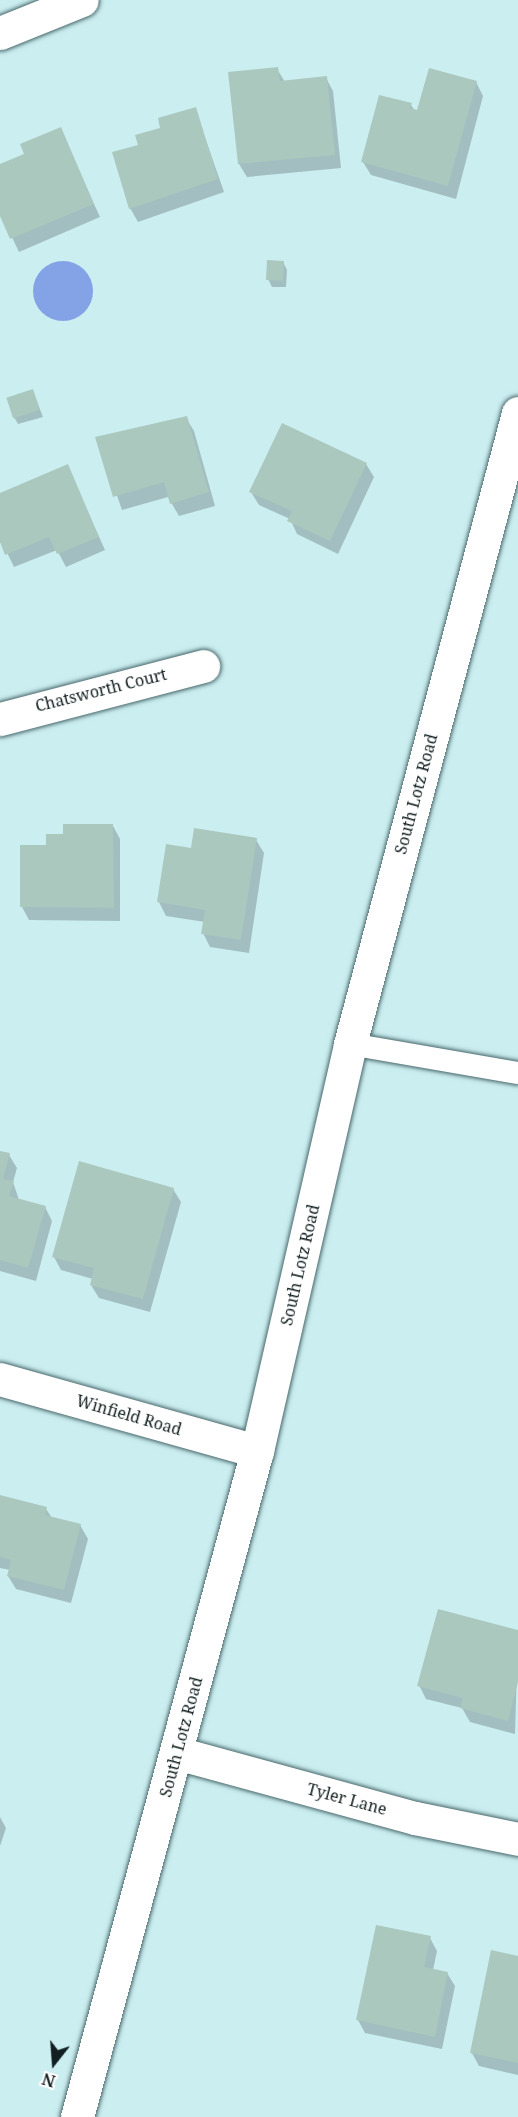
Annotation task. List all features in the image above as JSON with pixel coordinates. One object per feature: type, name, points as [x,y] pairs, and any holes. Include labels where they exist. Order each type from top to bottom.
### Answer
[{"type":"street","points":[[0,33],[82,0]]},
{"type":"street","name":"South Lotz Road","points":[[77,2117],[257,1451],[350,1044],[518,413]]},
{"type":"street","name":"Chatsworth Court","points":[[0,718],[202,666]]},
{"type":"street","name":"Winfield Road","points":[[0,1379],[257,1451]]},
{"type":"street","name":"Tyler Lane","points":[[177,1753],[416,1818],[518,1839]]},
{"type":"lane","points":[[350,1044],[518,1073]]},
{"type":"water","points":[[63,261],[80,266],[88,274],[93,291],[88,308],[80,316],[63,321],[46,316],[38,308],[33,291],[38,274],[46,266]]},
{"type":"building","points":[[278,67],[280,81],[327,76],[335,155],[238,164],[228,72]]},
{"type":"building","points":[[429,68],[477,81],[448,186],[361,162],[379,95],[412,103],[410,108],[417,110]]},
{"type":"building","points":[[196,107],[218,179],[129,209],[112,152],[138,145],[135,135],[160,128],[158,118]]},
{"type":"building","points":[[61,127],[94,204],[10,239],[0,216],[0,164],[24,154],[20,144]]},
{"type":"building","points":[[267,260],[284,261],[283,281],[266,280]]},
{"type":"building","points":[[33,389],[40,410],[13,419],[6,398]]},
{"type":"building","points":[[187,416],[209,492],[170,504],[164,482],[113,497],[95,437]]},
{"type":"building","points":[[282,423],[367,463],[330,541],[287,521],[292,511],[249,492]]},
{"type":"building","points":[[68,464],[99,537],[57,554],[49,537],[5,555],[0,542],[0,493]]},
{"type":"building","points":[[63,824],[113,824],[114,908],[20,907],[20,845],[46,845],[46,834],[63,834]]},
{"type":"building","points":[[194,828],[257,838],[241,940],[201,934],[205,910],[157,902],[166,844],[191,848]]},
{"type":"building","points":[[0,1151],[10,1153],[3,1179],[14,1181],[9,1196],[46,1206],[28,1268],[0,1260]]},
{"type":"building","points":[[79,1161],[174,1188],[143,1299],[90,1285],[94,1268],[52,1257]]},
{"type":"building","points":[[0,1495],[47,1507],[45,1515],[81,1524],[64,1590],[7,1576],[11,1560],[0,1557]]},
{"type":"building","points":[[438,1609],[518,1630],[518,1682],[508,1721],[460,1708],[463,1698],[417,1686]]},
{"type":"building","points":[[376,1925],[431,1936],[424,1967],[448,1972],[435,2037],[356,2020]]},
{"type":"building","points":[[491,1950],[518,1956],[518,2063],[470,2053]]}]
